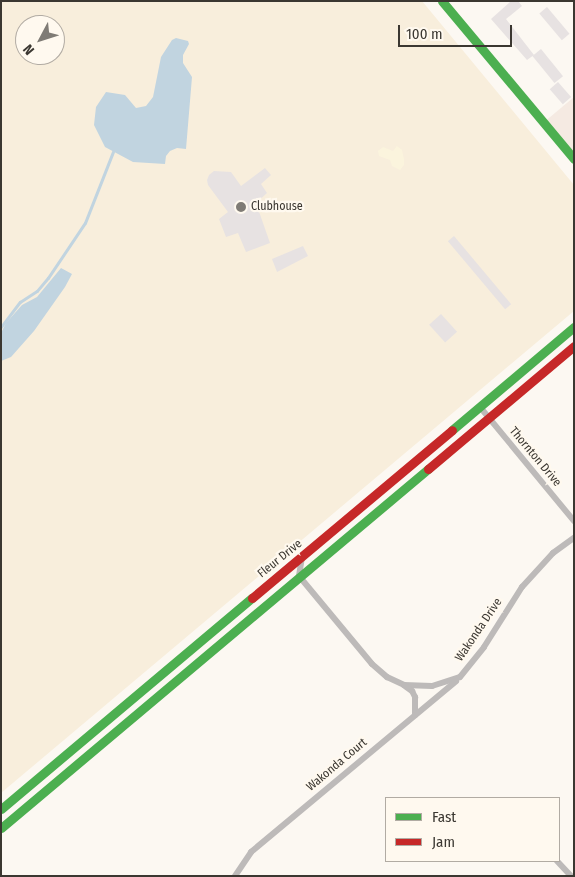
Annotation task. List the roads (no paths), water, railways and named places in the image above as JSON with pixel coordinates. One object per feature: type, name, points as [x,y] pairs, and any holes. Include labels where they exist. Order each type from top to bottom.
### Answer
[{"type":"main road","points":[[442,1],[574,159]]},
{"type":"main road","name":"Fleur Drive","points":[[1,810],[218,625],[574,327]]},
{"type":"main road","name":"Fleur Drive","points":[[1,828],[574,346]]},
{"type":"street","name":"Thornton Drive","points":[[480,407],[487,418],[574,520]]},
{"type":"street","name":"Wakonda Drive","points":[[299,576],[372,664],[387,677],[404,684],[432,686],[460,677],[484,647],[522,587],[553,554],[574,538]]},
{"type":"street","points":[[299,576],[302,556]]},
{"type":"street","name":"Wakonda Court","points":[[235,876],[250,852],[460,677]]},
{"type":"street","points":[[404,684],[412,691],[415,697],[415,715]]},
{"type":"street","points":[[558,862],[571,876]]},
{"type":"water","points":[[176,38],[188,41],[189,44],[183,55],[183,63],[192,77],[186,149],[177,148],[170,151],[166,156],[165,164],[133,162],[105,147],[94,125],[96,107],[106,92],[125,95],[136,108],[146,106],[153,97],[161,57],[172,40]]},
{"type":"water","points":[[61,268],[72,274],[65,287],[34,331],[11,357],[1,361],[1,333],[6,323],[22,305],[37,297]]},
{"type":"waterway","points":[[1,327],[20,302],[37,291],[48,278],[85,223],[113,152]]},
{"type":"place","name":"Clubhouse","points":[[241,207]]}]
